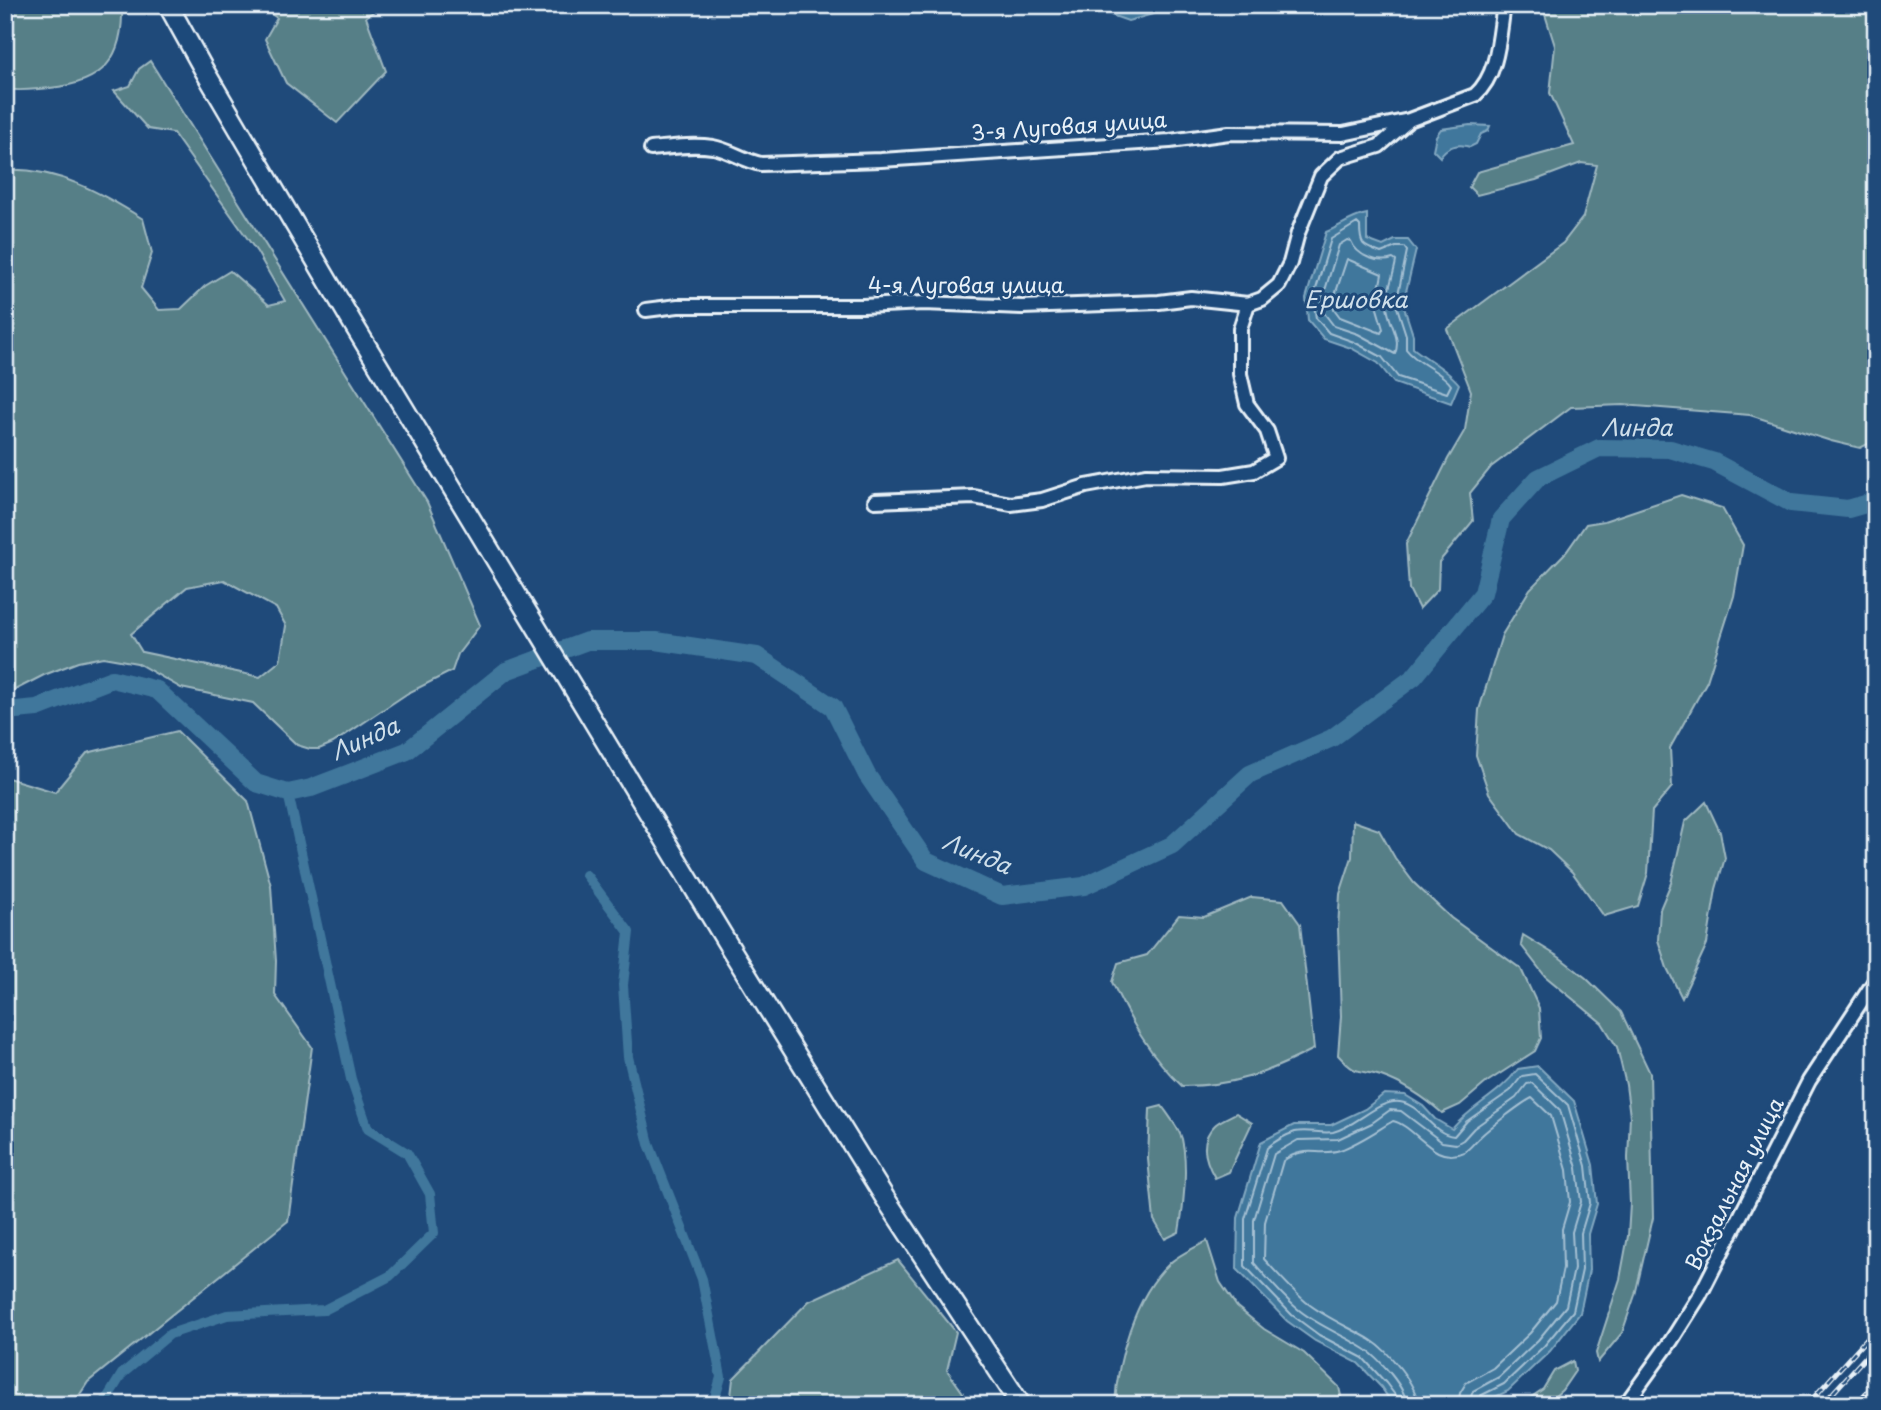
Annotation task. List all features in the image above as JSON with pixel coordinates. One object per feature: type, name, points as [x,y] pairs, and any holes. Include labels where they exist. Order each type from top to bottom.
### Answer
[{"type":"main road","points":[[168,5],[293,223],[736,957],[885,1198],[1021,1405]]},
{"type":"street","name":"3-я Луговая улица","points":[[652,149],[713,147],[746,161],[761,164],[881,160],[1170,141],[1229,133],[1343,134],[1409,120],[1475,95],[1484,87],[1494,64],[1504,5]]},
{"type":"street","points":[[874,501],[974,497],[1011,504],[1042,500],[1086,486],[1146,475],[1223,476],[1254,471],[1276,458],[1267,431],[1247,404],[1240,374],[1240,329],[1248,304],[1262,299],[1279,285],[1290,263],[1298,233],[1321,176],[1340,158],[1379,146],[1409,120]]},
{"type":"street","name":"4-я Луговая улица","points":[[646,310],[678,306],[924,303],[1021,307],[1159,302],[1191,298],[1248,304]]},
{"type":"street","name":"Вокзальная улица","points":[[1625,1405],[1700,1295],[1809,1081],[1876,979]]},
{"type":"green space","points":[[5,5],[122,5],[122,24],[114,54],[97,74],[84,81],[50,88],[5,89]]},
{"type":"green space","points":[[258,5],[382,5],[366,17],[386,71],[337,123],[286,83],[265,39],[277,18]]},
{"type":"green space","points":[[1542,5],[1876,5],[1876,440],[1860,448],[1750,415],[1623,405],[1571,407],[1491,467],[1470,493],[1473,521],[1439,562],[1438,589],[1419,609],[1409,589],[1406,544],[1465,430],[1471,391],[1447,329],[1563,243],[1583,217],[1597,165],[1581,163],[1536,180],[1477,195],[1469,187],[1477,172],[1574,145],[1550,93],[1555,46]]},
{"type":"green space","points":[[150,61],[427,502],[480,625],[458,654],[452,671],[408,693],[333,743],[319,749],[297,745],[253,703],[181,688],[137,663],[103,657],[78,662],[44,675],[5,695],[5,170],[24,170],[60,177],[95,191],[143,219],[152,253],[141,288],[159,310],[181,309],[205,286],[230,271],[269,305],[285,301],[257,252],[173,133],[148,129],[114,91],[130,86],[139,69]],"holes":[[[224,580],[276,608],[286,626],[280,661],[260,677],[142,652],[131,634],[187,587]]]},
{"type":"green space","points":[[1681,495],[1722,508],[1743,545],[1734,596],[1707,681],[1670,748],[1672,787],[1652,811],[1648,873],[1638,906],[1604,916],[1572,872],[1549,850],[1519,834],[1489,793],[1476,755],[1479,710],[1502,635],[1530,589],[1567,551],[1586,524],[1604,521]]},
{"type":"green space","points":[[177,731],[248,801],[271,886],[276,961],[275,995],[312,1047],[288,1221],[88,1382],[73,1405],[5,1405],[5,777],[55,792],[87,753]]},
{"type":"green space","points":[[1706,802],[1720,832],[1725,858],[1716,889],[1707,944],[1682,998],[1667,968],[1658,940],[1660,909],[1671,883],[1685,822]]},
{"type":"green space","points":[[1353,821],[1379,830],[1414,883],[1451,918],[1521,969],[1539,1008],[1541,1038],[1535,1051],[1487,1082],[1460,1105],[1442,1113],[1406,1087],[1381,1076],[1358,1071],[1338,1055],[1341,1016],[1338,929],[1340,894],[1352,857]]},
{"type":"green space","points":[[1252,897],[1283,900],[1300,924],[1314,1049],[1281,1065],[1234,1081],[1182,1086],[1142,1038],[1126,1011],[1112,982],[1118,963],[1147,955],[1179,915],[1204,917]]},
{"type":"green space","points":[[1523,935],[1559,957],[1586,978],[1621,1012],[1650,1073],[1653,1218],[1635,1295],[1622,1333],[1598,1362],[1596,1353],[1620,1279],[1628,1236],[1630,1116],[1626,1085],[1617,1047],[1602,1023],[1545,976],[1521,945]]},
{"type":"green space","points":[[1162,1106],[1181,1135],[1185,1161],[1184,1198],[1179,1232],[1165,1239],[1154,1220],[1148,1159],[1150,1109]]},
{"type":"green space","points":[[1236,1113],[1252,1123],[1229,1172],[1215,1178],[1206,1158],[1207,1137],[1217,1123]]},
{"type":"green space","points":[[1207,1241],[1220,1282],[1237,1307],[1264,1329],[1304,1353],[1339,1387],[1343,1405],[1115,1405],[1124,1349],[1146,1293],[1173,1260]]},
{"type":"green space","points":[[898,1260],[956,1332],[947,1370],[966,1397],[976,1405],[730,1405],[733,1379],[809,1301]]},
{"type":"green space","points":[[1573,1361],[1575,1371],[1562,1390],[1545,1405],[1520,1405],[1543,1389],[1554,1371]]},
{"type":"water","points":[[1112,5],[1162,5],[1157,13],[1128,21],[1111,15]]},
{"type":"water","points":[[1470,125],[1490,126],[1488,131],[1481,134],[1476,144],[1470,147],[1453,146],[1440,157],[1433,150],[1436,136],[1441,129]]},
{"type":"water","name":"Ершовка","points":[[1367,214],[1367,240],[1383,246],[1395,240],[1408,240],[1416,250],[1403,304],[1413,335],[1413,348],[1459,384],[1451,403],[1394,383],[1378,363],[1351,348],[1324,339],[1308,320],[1306,298],[1326,232]]},
{"type":"water","points":[[1538,1066],[1574,1101],[1593,1165],[1597,1204],[1588,1234],[1589,1270],[1580,1313],[1550,1351],[1508,1391],[1478,1405],[1393,1405],[1381,1387],[1358,1363],[1315,1341],[1287,1321],[1237,1269],[1238,1218],[1261,1142],[1294,1125],[1331,1125],[1365,1109],[1384,1094],[1405,1095],[1452,1129],[1518,1069]]},
{"type":"waterway","name":"Линда","points":[[5,711],[37,708],[112,679],[157,690],[256,783],[288,793],[311,788],[407,751],[506,671],[587,641],[656,641],[757,656],[833,707],[867,775],[926,861],[1002,896],[1084,886],[1172,845],[1250,774],[1332,738],[1414,677],[1483,593],[1501,519],[1538,478],[1599,448],[1670,449],[1714,462],[1791,503],[1848,509],[1876,501]]},
{"type":"waterway","points":[[103,1405],[122,1374],[170,1334],[227,1315],[324,1310],[390,1276],[434,1233],[430,1194],[407,1153],[368,1129],[351,1079],[288,793]]},
{"type":"waterway","points":[[586,875],[629,932],[623,985],[628,1057],[649,1144],[702,1279],[721,1377],[713,1405]]},
{"type":"railway","points":[[1807,1405],[1876,1328]]},
{"type":"railway","points":[[1822,1405],[1876,1345]]},
{"type":"railway","points":[[1855,1405],[1876,1382]]}]
